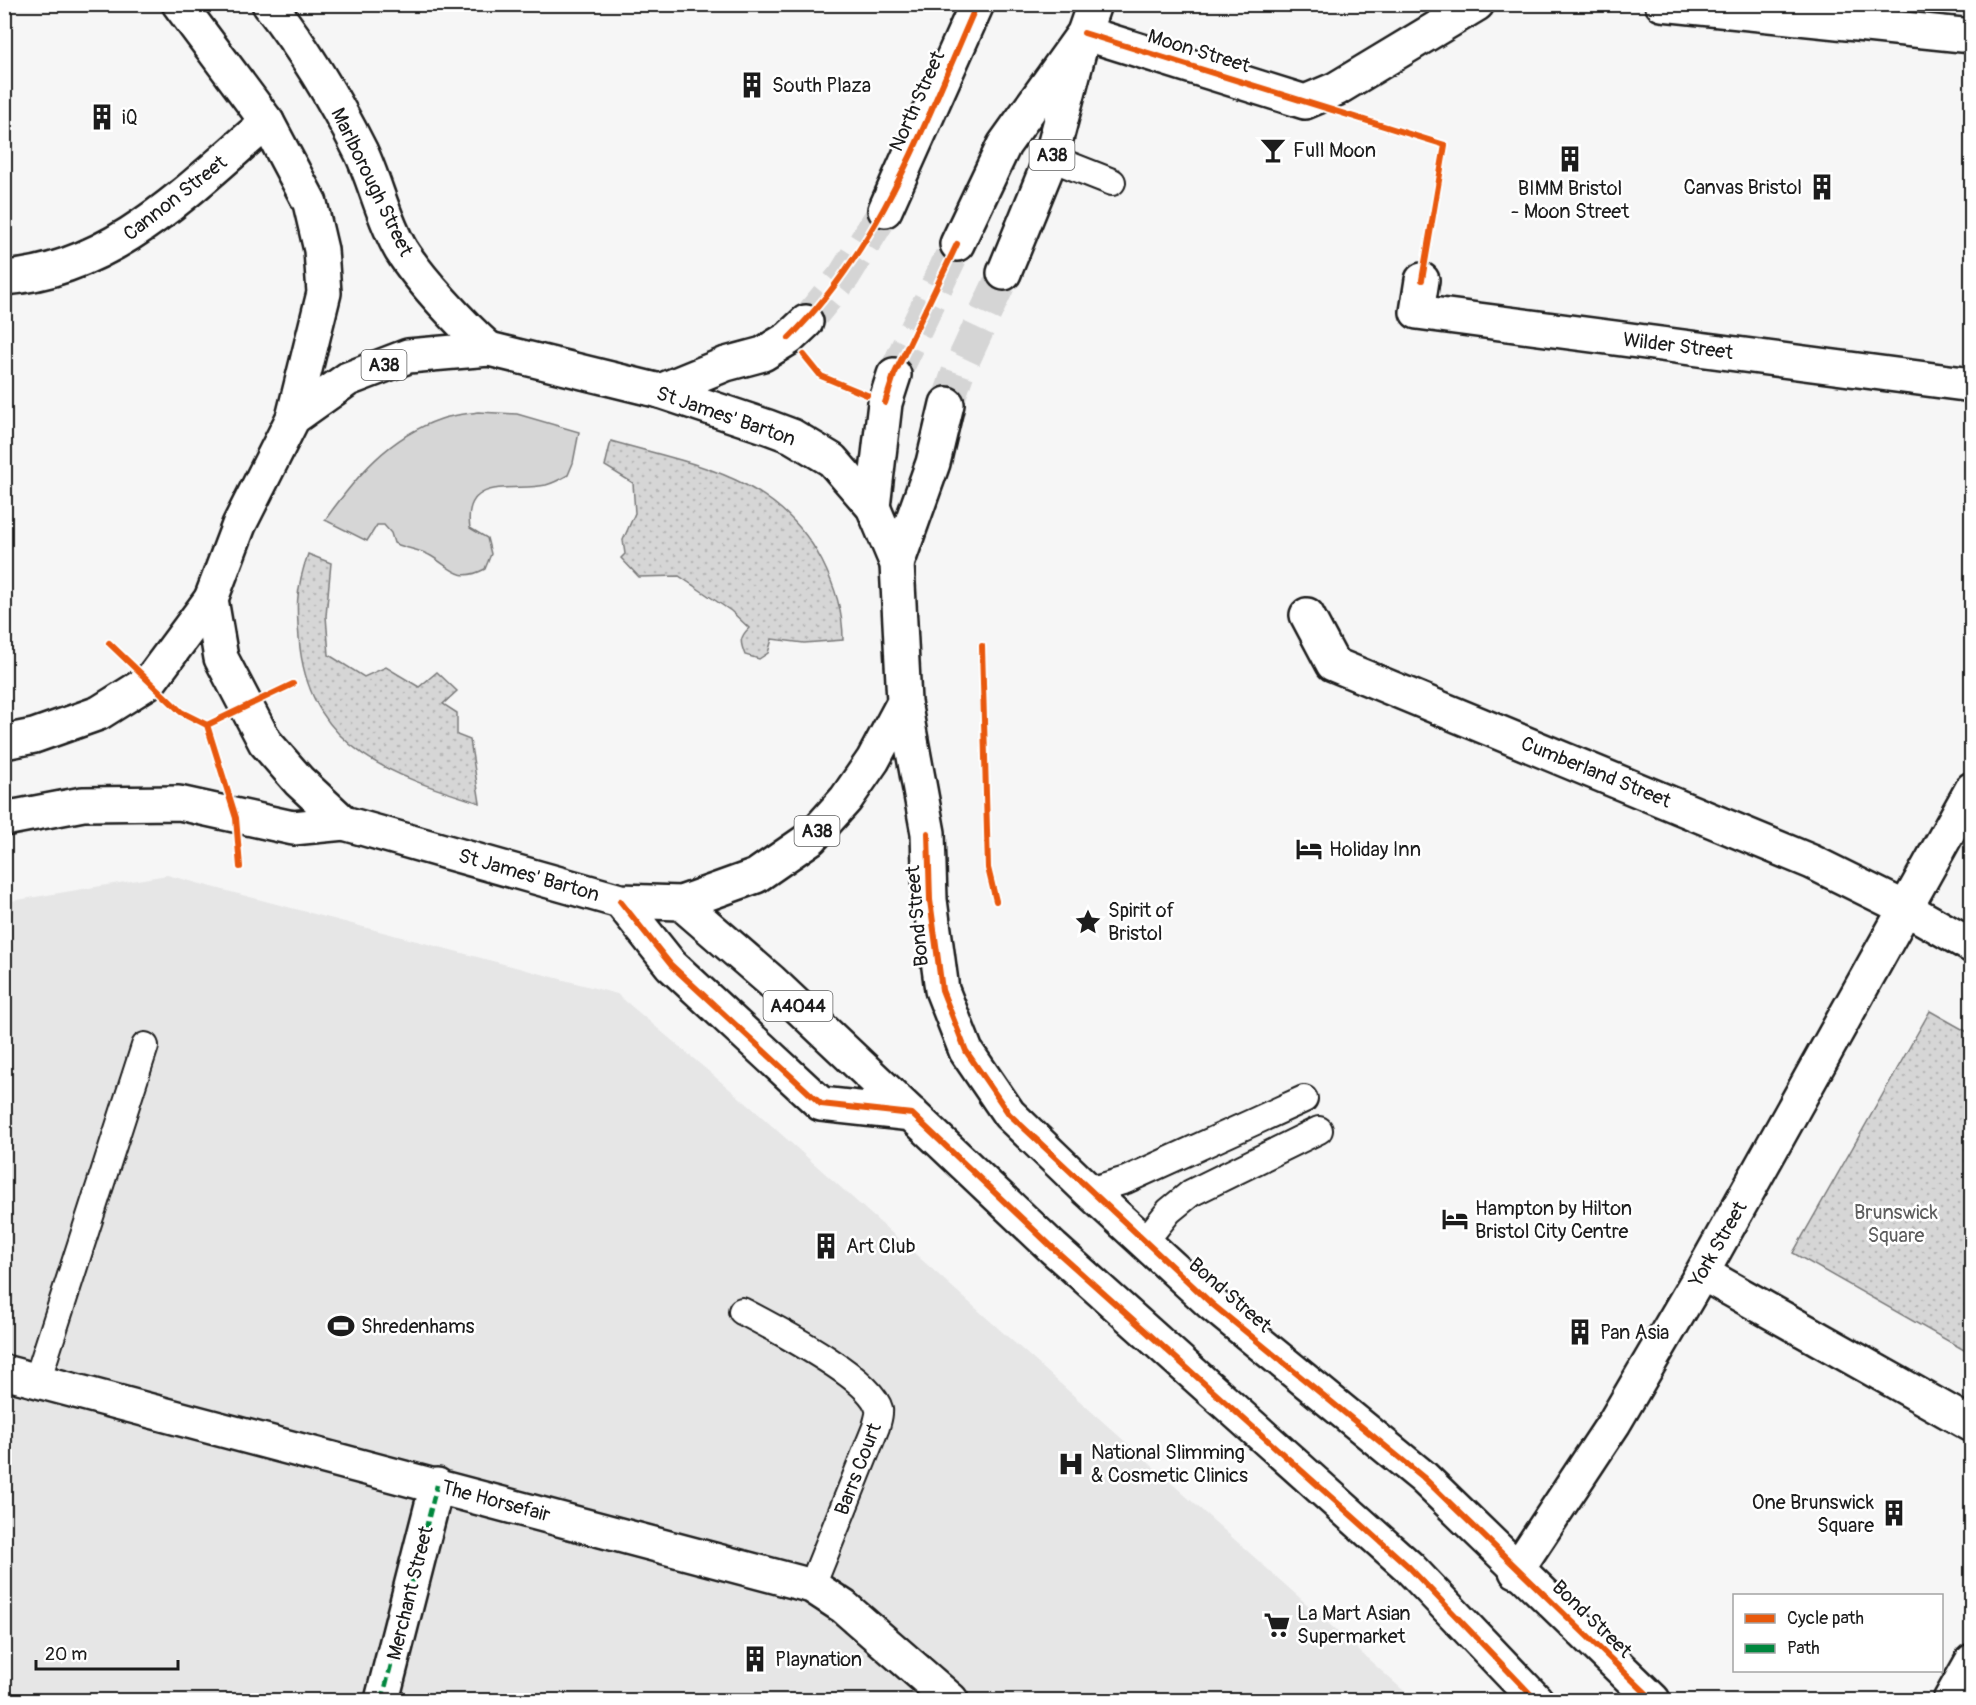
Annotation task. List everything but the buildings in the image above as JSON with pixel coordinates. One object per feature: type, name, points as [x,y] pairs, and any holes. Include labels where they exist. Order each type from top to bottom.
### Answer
[{"type":"main road","points":[[179,4],[267,122],[310,203],[321,250],[324,293],[293,418]]},
{"type":"main road","name":"Marlborough Street","points":[[269,4],[302,47],[361,154],[402,251],[469,331],[489,349]]},
{"type":"main road","name":"North Street","points":[[885,210],[977,4]]},
{"type":"main road","name":"Moon Street","points":[[1089,19],[1305,102],[1336,89],[1477,4]]},
{"type":"main road","points":[[1662,4],[1971,36]]},
{"type":"main road","name":"A38","points":[[1004,273],[1051,159],[1089,19]]},
{"type":"main road","name":"A38","points":[[957,244],[1004,146],[1089,19]]},
{"type":"main road","name":"Cannon Street","points":[[4,278],[43,272],[89,257],[120,242],[153,219],[267,122]]},
{"type":"main road","name":"Wilder Street","points":[[1422,280],[1417,312],[1971,385]]},
{"type":"main road","points":[[660,391],[726,364],[763,354],[789,338],[806,322]]},
{"type":"main road","name":"St James' Barton","points":[[489,349],[660,391],[792,436],[832,460],[873,507],[897,564],[904,702],[873,760],[846,799],[811,838],[756,876],[681,903],[620,901],[344,823],[299,780],[265,742],[221,658],[211,599],[239,525],[293,418],[348,379],[408,356],[489,349]]},
{"type":"main road","name":"A38","points":[[873,507],[885,403],[894,375]]},
{"type":"main road","name":"A38","points":[[897,564],[933,463],[947,404]]},
{"type":"main road","name":"A38","points":[[4,742],[34,736],[99,713],[150,681],[211,599]]},
{"type":"main road","name":"Cumberland Street","points":[[1307,615],[1333,663],[1812,862],[1907,909]]},
{"type":"main road","name":"Bond Street","points":[[904,702],[928,833],[930,900],[942,990],[966,1051],[1009,1114],[1212,1304],[1423,1477],[1516,1571],[1653,1701]]},
{"type":"main road","name":"York Street","points":[[1516,1571],[1614,1423],[1702,1273],[1907,909],[1971,789]]},
{"type":"main road","name":"A38","points":[[4,819],[83,804],[179,804],[293,828],[344,823]]},
{"type":"main road","points":[[620,901],[671,965],[821,1104],[912,1113]]},
{"type":"main road","name":"A4044","points":[[681,903],[771,981],[1053,1248],[1409,1567],[1536,1701]]},
{"type":"main road","points":[[1907,909],[1971,946]]},
{"type":"main road","points":[[1702,1273],[1971,1425]]},
{"type":"main road","name":"The Horsefair","points":[[4,1372],[812,1586],[844,1607],[951,1701]]},
{"type":"main road","name":"Merchant Street","points":[[382,1701],[437,1485]]},
{"type":"main road","points":[[1951,1700],[1971,1661]]},
{"type":"lane","points":[[1051,159],[1112,182]]},
{"type":"lane","points":[[37,1381],[145,1046]]},
{"type":"lane","points":[[1089,1191],[1126,1180],[1304,1099]]},
{"type":"lane","points":[[1145,1241],[1169,1212],[1191,1193],[1319,1130]]},
{"type":"lane","name":"Barrs Court","points":[[742,1311],[819,1353],[873,1397],[880,1411],[876,1427],[812,1586]]},
{"type":"shaded area","points":[[167,875],[617,994],[752,1108],[1414,1700],[5,1700],[5,902]]},
{"type":"green space","points":[[478,412],[517,414],[579,432],[573,463],[568,475],[546,485],[493,489],[482,493],[474,500],[470,511],[470,528],[487,538],[491,554],[485,569],[468,575],[456,573],[431,556],[394,543],[391,533],[384,525],[377,525],[367,541],[325,520],[361,474],[405,436],[441,419]]},
{"type":"green space","points":[[611,441],[703,467],[732,478],[758,492],[782,510],[804,532],[827,571],[840,609],[843,640],[804,643],[772,639],[768,653],[759,659],[745,655],[741,640],[749,628],[731,611],[679,576],[639,577],[621,558],[625,554],[623,540],[635,513],[633,483],[605,466]]},
{"type":"green space","points":[[308,554],[331,563],[326,616],[329,655],[364,677],[386,667],[419,687],[437,672],[457,691],[443,704],[457,713],[457,735],[470,740],[480,803],[417,782],[389,769],[363,754],[340,735],[322,712],[308,683],[300,648],[297,611],[299,590]]},
{"type":"green space","name":"Brunswick Square","points":[[1930,1011],[1971,1034],[1971,1354],[1793,1253]]},
{"type":"tunnel","points":[[806,322],[844,276],[885,210]]},
{"type":"tunnel","points":[[894,375],[957,244]]},
{"type":"tunnel","points":[[947,404],[958,372],[1004,273]]},
{"type":"marked path","points":[[382,1700],[437,1485]]},
{"type":"cycle path","points":[[789,338],[822,302],[876,223],[919,137],[977,4]]},
{"type":"cycle path","points":[[1084,33],[1445,145],[1422,280]]},
{"type":"cycle path","points":[[885,403],[894,375],[957,244]]},
{"type":"cycle path","points":[[804,355],[821,376],[867,395]]},
{"type":"cycle path","points":[[109,643],[181,712],[207,725],[236,818],[240,867]]},
{"type":"cycle path","points":[[982,646],[988,868],[996,901]]},
{"type":"cycle path","points":[[207,725],[293,684]]},
{"type":"cycle path","points":[[928,833],[930,900],[942,990],[966,1051],[1009,1114],[1212,1304],[1423,1477],[1653,1700]]},
{"type":"cycle path","points":[[620,901],[671,965],[821,1104],[912,1114],[1053,1248],[1409,1567],[1536,1700]]},
{"type":"place","name":"South Plaza","points":[[752,85]]},
{"type":"place","name":"iQ","points":[[102,117]]},
{"type":"place","name":"Full Moon","points":[[1273,150]]},
{"type":"place","name":"BIMM Bristol - Moon Street","points":[[1570,159]]},
{"type":"place","name":"Canvas Bristol","points":[[1822,187]]},
{"type":"place","name":"Holiday Inn","points":[[1309,849]]},
{"type":"place","name":"Spirit of Bristol","points":[[1088,922]]},
{"type":"place","name":"Hampton by Hilton Bristol City Centre","points":[[1455,1219]]},
{"type":"place","name":"Art Club","points":[[826,1246]]},
{"type":"place","name":"Shredenhams","points":[[341,1326]]},
{"type":"place","name":"Pan Asia","points":[[1580,1332]]},
{"type":"place","name":"National Slimming & Cosmetic Clinics","points":[[1071,1464]]},
{"type":"place","name":"One Brunswick Square","points":[[1894,1513]]},
{"type":"place","name":"La Mart Asian Supermarket","points":[[1277,1625]]},
{"type":"place","name":"Playnation","points":[[755,1659]]}]
